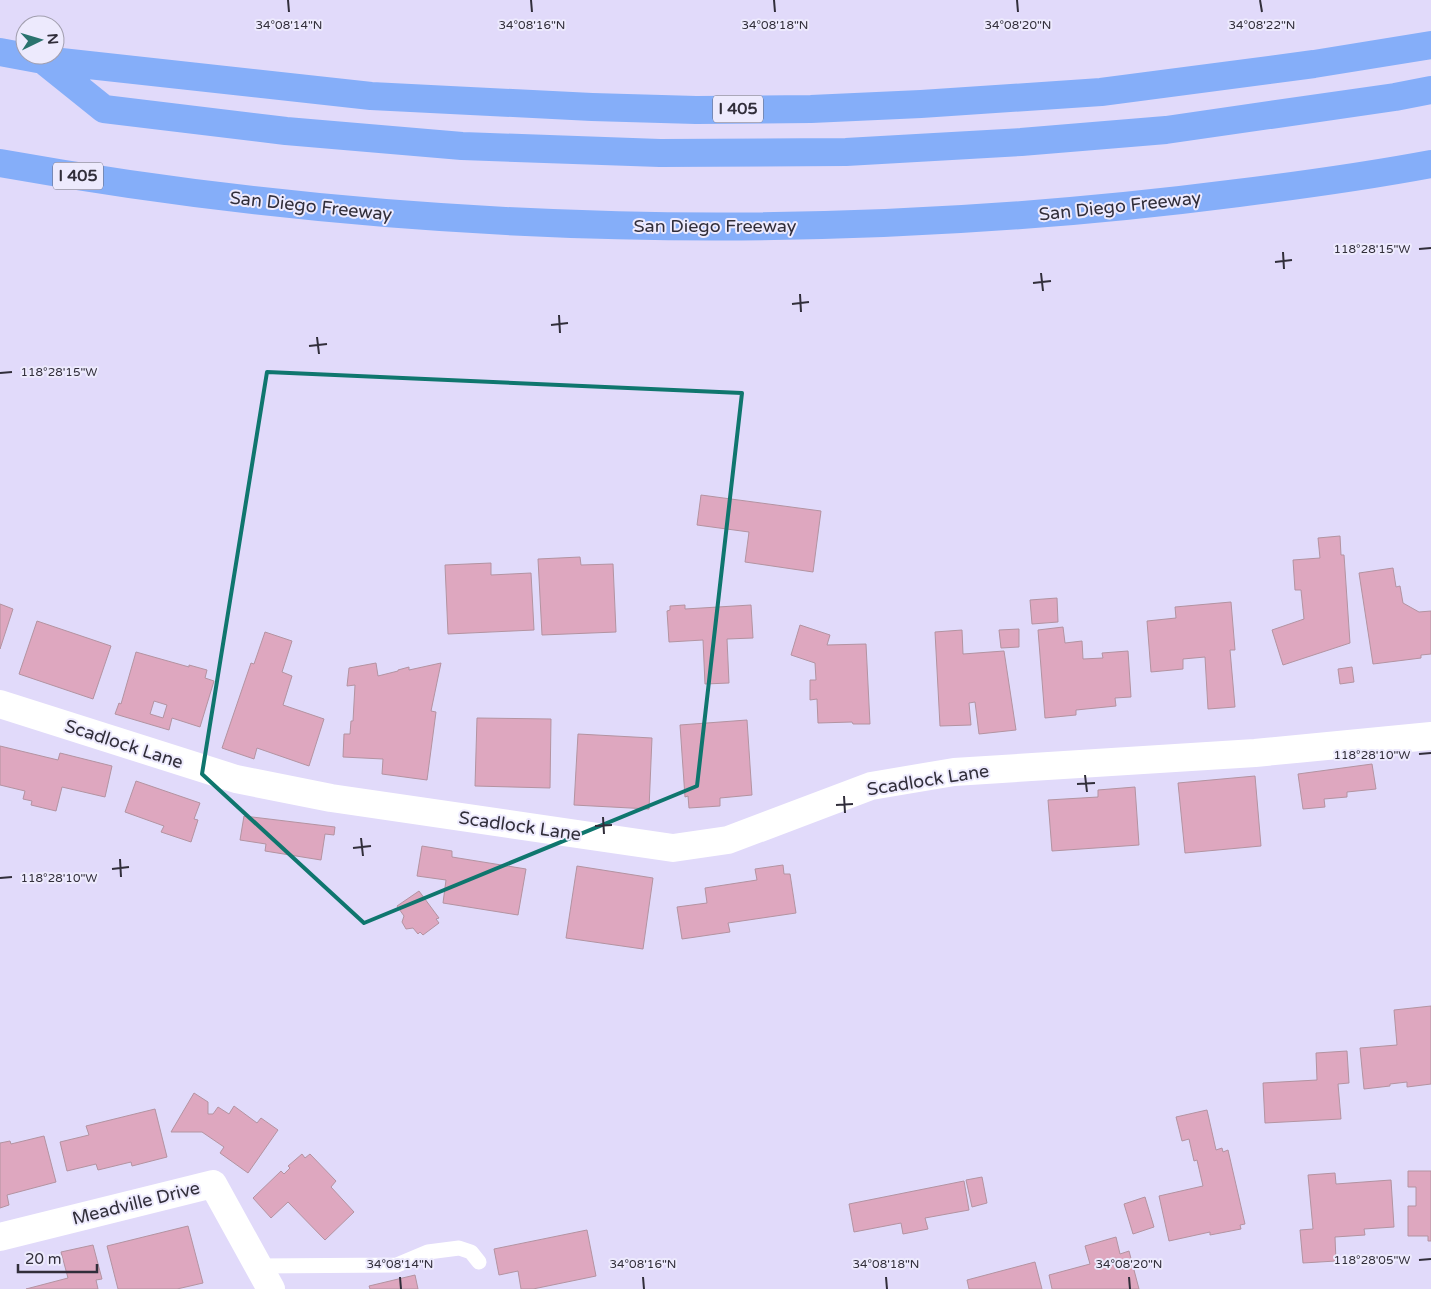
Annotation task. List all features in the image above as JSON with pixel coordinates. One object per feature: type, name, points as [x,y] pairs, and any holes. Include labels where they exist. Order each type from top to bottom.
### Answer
[{"type":"highway","name":"I 405","points":[[65,62],[371,96],[483,103],[696,110],[811,109],[1101,92],[1314,64],[1431,45]]},
{"type":"highway","name":"I 405","points":[[0,52],[15,55]]},
{"type":"highway","points":[[49,65],[104,109],[286,131],[462,146],[660,153],[846,152],[1021,142],[1166,130],[1395,97],[1431,90]]},
{"type":"highway","name":"San Diego Freeway","points":[[0,163],[156,188],[304,206],[395,214],[588,225],[794,227],[985,218],[1091,210],[1294,186],[1431,164]]},
{"type":"street","name":"Scadlock Lane","points":[[0,704],[236,779],[331,798],[673,848],[728,840],[871,786],[954,772],[1255,753],[1431,736]]},
{"type":"street","name":"Meadville Drive","points":[[0,1237],[213,1184],[265,1277]]},
{"type":"lane","points":[[265,1277],[397,1265],[428,1252],[459,1248],[471,1252],[479,1262]]},
{"type":"highlighted area","points":[[267,372],[742,393],[697,786],[364,923],[202,774]]},
{"type":"building","points":[[701,495],[821,511],[813,572],[745,562],[749,532],[697,525]]},
{"type":"building","points":[[1340,536],[1341,555],[1344,555],[1350,643],[1283,665],[1272,630],[1304,619],[1301,590],[1295,590],[1293,560],[1320,558],[1318,538]]},
{"type":"building","points":[[580,557],[581,565],[613,564],[616,632],[542,635],[538,559]]},
{"type":"building","points":[[491,563],[491,575],[531,573],[534,630],[448,634],[445,565]]},
{"type":"building","points":[[1393,568],[1396,587],[1400,586],[1403,603],[1419,612],[1431,611],[1431,654],[1421,655],[1421,658],[1373,664],[1359,573]]},
{"type":"building","points":[[1057,598],[1058,622],[1032,624],[1030,600]]},
{"type":"building","points":[[1231,602],[1235,650],[1230,650],[1235,707],[1208,709],[1205,657],[1183,659],[1183,669],[1151,672],[1147,621],[1176,618],[1175,607]]},
{"type":"building","points":[[0,604],[13,609],[0,649]]},
{"type":"building","points":[[685,605],[685,609],[751,605],[753,638],[727,639],[729,683],[705,684],[703,640],[669,642],[667,611],[670,610],[670,606]]},
{"type":"building","points":[[37,621],[111,646],[93,699],[19,674]]},
{"type":"building","points":[[800,625],[830,635],[827,645],[866,644],[870,724],[853,724],[852,722],[818,723],[817,699],[810,700],[810,680],[816,680],[815,663],[791,655]]},
{"type":"building","points":[[1063,627],[1065,643],[1082,641],[1083,659],[1103,658],[1102,653],[1128,651],[1131,697],[1115,698],[1116,706],[1076,710],[1076,715],[1045,718],[1038,630]]},
{"type":"building","points":[[1019,629],[1019,647],[1001,648],[999,630]]},
{"type":"building","points":[[962,630],[963,654],[1004,651],[1016,730],[979,734],[975,702],[969,703],[971,725],[940,726],[935,632]]},
{"type":"building","points":[[265,632],[292,641],[282,672],[292,676],[283,705],[324,719],[309,766],[257,748],[254,759],[222,748],[251,663],[254,664]]},
{"type":"building","points":[[136,652],[189,667],[189,665],[207,670],[205,678],[214,681],[200,727],[172,718],[169,730],[115,714],[119,703],[121,704]],"holes":[[[154,701],[167,705],[163,718],[150,714]]]},
{"type":"building","points":[[376,663],[378,676],[409,667],[409,670],[441,663],[431,711],[436,712],[427,780],[382,774],[383,759],[343,757],[344,734],[350,734],[351,721],[353,721],[355,685],[347,686],[349,668]]},
{"type":"building","points":[[1352,667],[1354,682],[1340,684],[1338,669]]},
{"type":"building","points":[[477,718],[551,719],[550,788],[475,786]]},
{"type":"building","points":[[747,720],[752,795],[720,798],[720,806],[689,808],[688,796],[685,797],[680,725]]},
{"type":"building","points":[[578,734],[652,738],[649,809],[574,805]]},
{"type":"building","points":[[0,746],[58,760],[60,753],[112,766],[105,797],[62,787],[56,811],[31,805],[32,801],[23,799],[25,791],[0,785]]},
{"type":"building","points":[[1372,764],[1376,789],[1347,792],[1347,797],[1324,799],[1325,807],[1303,809],[1298,774]]},
{"type":"building","points":[[1255,776],[1261,846],[1185,853],[1178,783]]},
{"type":"building","points":[[136,781],[200,803],[194,819],[198,820],[191,842],[161,832],[164,826],[125,812]]},
{"type":"building","points":[[1135,787],[1139,845],[1052,851],[1048,800],[1098,797],[1098,790]]},
{"type":"building","points":[[244,816],[335,827],[334,835],[325,834],[321,860],[265,851],[266,844],[240,840]]},
{"type":"building","points":[[422,846],[452,851],[452,857],[526,869],[518,915],[443,903],[446,880],[417,876]]},
{"type":"building","points":[[783,865],[784,874],[790,874],[796,913],[728,923],[730,932],[682,939],[677,907],[707,903],[705,888],[757,880],[755,869]]},
{"type":"building","points":[[577,866],[653,878],[643,949],[566,938]]},
{"type":"building","points":[[419,891],[439,918],[436,919],[439,923],[423,935],[420,932],[418,934],[413,928],[406,929],[402,922],[404,916],[397,906]]},
{"type":"building","points":[[1431,1006],[1431,1084],[1407,1087],[1407,1082],[1364,1089],[1360,1048],[1397,1045],[1394,1010]]},
{"type":"building","points":[[1347,1051],[1349,1083],[1338,1084],[1341,1119],[1265,1123],[1263,1083],[1317,1080],[1316,1053]]},
{"type":"building","points":[[194,1093],[208,1102],[208,1114],[213,1114],[218,1107],[229,1114],[234,1106],[257,1123],[261,1118],[278,1130],[248,1173],[220,1153],[224,1147],[202,1132],[171,1132]]},
{"type":"building","points":[[155,1109],[167,1157],[132,1166],[131,1162],[98,1170],[96,1164],[67,1171],[60,1142],[89,1135],[86,1126]]},
{"type":"building","points":[[1207,1110],[1216,1150],[1222,1148],[1223,1152],[1228,1150],[1245,1224],[1240,1225],[1241,1229],[1210,1235],[1210,1232],[1169,1241],[1159,1196],[1203,1186],[1197,1160],[1194,1161],[1189,1139],[1182,1141],[1176,1117]]},
{"type":"building","points":[[44,1136],[56,1182],[7,1195],[9,1205],[0,1208],[0,1143],[10,1141],[11,1144]]},
{"type":"building","points":[[302,1154],[305,1158],[310,1154],[336,1181],[331,1187],[354,1212],[325,1240],[288,1202],[271,1218],[253,1198],[281,1171],[284,1174],[290,1168],[288,1166]]},
{"type":"building","points":[[1408,1171],[1431,1171],[1431,1241],[1428,1241],[1428,1236],[1408,1236],[1408,1206],[1416,1206],[1416,1187],[1408,1187]]},
{"type":"building","points":[[1335,1173],[1336,1184],[1391,1180],[1394,1227],[1364,1229],[1365,1235],[1335,1237],[1336,1261],[1303,1263],[1300,1230],[1313,1229],[1308,1175]]},
{"type":"building","points":[[982,1177],[987,1203],[972,1207],[966,1180]]},
{"type":"building","points":[[964,1181],[969,1210],[925,1218],[928,1229],[903,1234],[901,1223],[854,1232],[849,1204]]},
{"type":"building","points":[[1145,1197],[1154,1227],[1133,1234],[1124,1204]]},
{"type":"building","points":[[188,1226],[203,1283],[177,1289],[118,1289],[107,1246]]},
{"type":"building","points":[[587,1230],[596,1276],[533,1289],[521,1289],[518,1271],[499,1275],[494,1249]]},
{"type":"building","points":[[1116,1237],[1120,1254],[1129,1251],[1139,1289],[1052,1289],[1049,1275],[1090,1264],[1085,1246]]},
{"type":"building","points":[[93,1245],[102,1279],[96,1280],[98,1289],[26,1289],[68,1278],[61,1252]]},
{"type":"building","points":[[1035,1262],[1042,1289],[969,1289],[967,1280]]},
{"type":"building","points":[[415,1275],[418,1289],[370,1289],[369,1286]]}]
